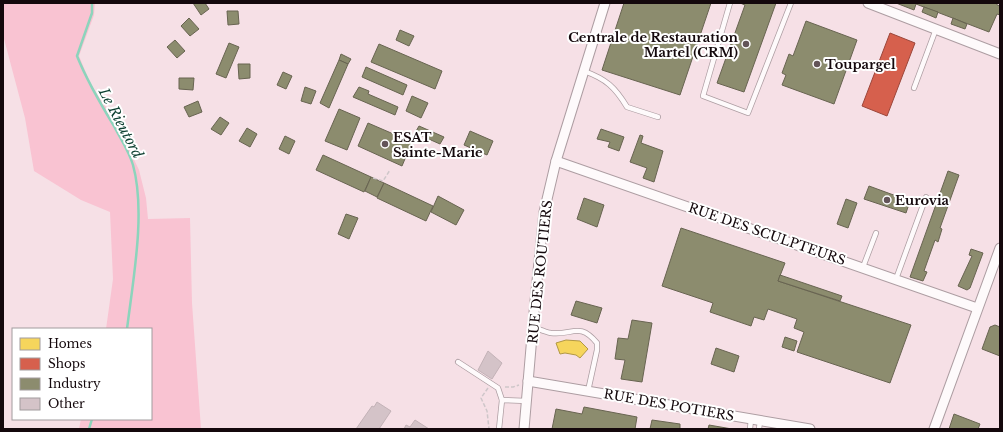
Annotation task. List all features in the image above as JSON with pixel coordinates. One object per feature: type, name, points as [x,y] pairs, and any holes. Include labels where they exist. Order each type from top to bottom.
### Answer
[{"type":"street","name":"RUE DES ROUTIERS","points":[[524,429],[532,327],[544,212],[556,161],[605,3]]},
{"type":"street","points":[[868,3],[1000,54]]},
{"type":"street","name":"RUE DES SCULPTEURS","points":[[556,161],[977,308]]},
{"type":"street","points":[[934,429],[1000,248]]},
{"type":"street","name":"RUE DES POTIERS","points":[[528,381],[751,419],[759,425],[810,429]]},
{"type":"lane","points":[[730,3],[703,96],[748,113],[791,3]]},
{"type":"lane","points":[[914,88],[936,29]]},
{"type":"lane","points":[[584,71],[596,75],[616,89],[627,107],[658,117]]},
{"type":"lane","points":[[896,279],[926,197]]},
{"type":"lane","points":[[863,268],[876,233]]},
{"type":"lane","points":[[532,327],[552,333],[571,330],[584,331],[592,336],[597,343],[597,350],[588,391]]},
{"type":"lane","points":[[458,362],[498,388],[502,400],[499,429]]},
{"type":"lane","points":[[502,400],[527,401]]},
{"type":"lane","points":[[750,429],[751,419]]},
{"type":"path","points":[[373,178],[383,181],[390,170]]},
{"type":"shaded area","points":[[3,3],[95,3],[94,15],[79,56],[92,87],[122,130],[127,145],[139,170],[146,198],[148,219],[190,218],[192,303],[201,429],[79,429],[81,420],[152,420],[152,328],[106,328],[113,279],[110,212],[81,200],[34,171],[25,118],[3,35]]},
{"type":"building: Homes","points":[[566,340],[580,341],[588,349],[580,358],[576,355],[565,353],[560,354],[556,343]]},
{"type":"building: Shops","points":[[890,33],[915,43],[887,116],[862,106]]},
{"type":"building: Industry","points":[[193,3],[205,3],[209,9],[201,15]]},
{"type":"building: Industry","points":[[624,3],[711,3],[680,95],[602,70]]},
{"type":"building: Industry","name":"Centrale de Restauration Martel (CRM)","points":[[740,3],[776,3],[744,92],[717,83],[745,5]]},
{"type":"building: Industry","points":[[896,3],[997,3],[997,5],[1000,6],[1000,15],[997,14],[989,32],[916,4],[914,10]]},
{"type":"building: Industry","points":[[924,7],[938,12],[936,18],[922,12]]},
{"type":"building: Industry","points":[[227,11],[238,11],[239,24],[228,25]]},
{"type":"building: Industry","points":[[189,18],[199,29],[190,36],[181,26]]},
{"type":"building: Industry","points":[[953,18],[967,24],[965,29],[951,24]]},
{"type":"building: Industry","name":"Toupargel","points":[[806,21],[857,40],[834,104],[782,85],[786,75],[782,73],[789,54],[793,56]]},
{"type":"building: Industry","points":[[400,30],[414,36],[409,46],[396,40]]},
{"type":"building: Industry","points":[[175,40],[185,51],[177,58],[167,47]]},
{"type":"building: Industry","points":[[229,43],[239,47],[226,78],[216,74]]},
{"type":"building: Industry","points":[[379,44],[442,71],[435,89],[371,62]]},
{"type":"building: Industry","points":[[341,54],[351,59],[348,64],[339,60]]},
{"type":"building: Industry","points":[[339,60],[348,64],[329,108],[320,103]]},
{"type":"building: Industry","points":[[238,64],[250,64],[250,78],[239,79]]},
{"type":"building: Industry","points":[[366,67],[407,85],[403,95],[362,77]]},
{"type":"building: Industry","points":[[283,72],[292,76],[286,89],[277,85]]},
{"type":"building: Industry","points":[[179,78],[194,78],[193,90],[179,89]]},
{"type":"building: Industry","points":[[305,87],[316,91],[311,104],[301,101]]},
{"type":"building: Industry","points":[[359,87],[369,91],[368,94],[398,107],[395,115],[353,97]]},
{"type":"building: Industry","points":[[412,96],[428,103],[421,118],[406,111]]},
{"type":"building: Industry","points":[[198,101],[202,112],[189,117],[184,107]]},
{"type":"building: Industry","points":[[339,109],[360,118],[347,150],[325,141]]},
{"type":"building: Industry","points":[[220,117],[229,123],[221,135],[211,129]]},
{"type":"building: Industry","name":"ESAT Sainte-Marie","points":[[368,123],[412,142],[402,166],[358,146]]},
{"type":"building: Industry","points":[[419,126],[444,137],[440,144],[415,133]]},
{"type":"building: Industry","points":[[247,128],[257,134],[250,147],[239,141]]},
{"type":"building: Industry","points":[[601,129],[624,137],[619,151],[608,147],[610,142],[597,139]]},
{"type":"building: Industry","points":[[470,131],[493,141],[487,155],[464,145]]},
{"type":"building: Industry","points":[[640,135],[643,136],[641,143],[663,151],[654,182],[643,178],[647,168],[630,162]]},
{"type":"building: Industry","points":[[285,136],[295,141],[289,154],[279,149]]},
{"type":"building: Industry","points":[[323,155],[371,177],[364,192],[316,170]]},
{"type":"building: Industry","points":[[948,171],[959,175],[940,228],[942,229],[938,242],[935,240],[924,271],[927,272],[923,281],[910,277]]},
{"type":"building: Industry","points":[[371,177],[384,183],[377,197],[365,191]]},
{"type":"building: Industry","points":[[384,183],[433,206],[426,221],[377,198]]},
{"type":"building: Industry","name":"Eurovia","points":[[869,186],[910,201],[906,213],[864,199]]},
{"type":"building: Industry","points":[[438,196],[464,210],[456,225],[431,212]]},
{"type":"building: Industry","points":[[584,198],[604,205],[597,227],[577,219]]},
{"type":"building: Industry","name":"Eurovia","points":[[846,199],[857,203],[848,228],[837,224]]},
{"type":"building: Industry","points":[[346,214],[358,218],[349,239],[338,234]]},
{"type":"building: Industry","points":[[681,228],[785,263],[778,281],[911,325],[890,383],[797,352],[804,332],[794,328],[797,319],[768,309],[764,320],[754,317],[751,326],[710,312],[713,303],[662,286]]},
{"type":"building: Industry","points":[[971,249],[983,253],[970,288],[967,290],[958,286],[972,256],[969,255]]},
{"type":"building: Industry","points":[[780,275],[842,296],[840,301],[778,281]]},
{"type":"building: Industry","points":[[576,301],[602,308],[597,323],[571,315]]},
{"type":"building: Industry","points":[[632,320],[652,323],[642,382],[621,379],[625,360],[615,359],[618,338],[628,339]]},
{"type":"building: Industry","points":[[995,325],[1000,327],[1000,356],[982,349],[990,327]]},
{"type":"building: Industry","points":[[785,337],[797,341],[794,351],[782,347]]},
{"type":"building: Industry","points":[[716,348],[739,356],[734,372],[711,364]]},
{"type":"building: Industry","points":[[584,407],[637,417],[635,429],[552,429],[556,409],[582,414]]},
{"type":"building: Industry","points":[[954,414],[980,424],[978,429],[949,429]]},
{"type":"building: Industry","points":[[652,420],[680,424],[680,429],[650,429]]},
{"type":"building: Industry","points":[[709,425],[732,429],[708,429]]},
{"type":"building: Other","points":[[488,351],[502,363],[492,379],[478,370]]},
{"type":"building: Other","points":[[377,402],[391,411],[379,429],[356,429],[372,406],[374,407]]},
{"type":"building: Other","points":[[415,420],[429,429],[404,429],[406,425],[410,427]]},
{"type":"waterway","name":"Le Rieutord","points":[[92,3],[92,13],[77,56],[94,92],[129,155],[137,184],[137,246],[127,328]]},
{"type":"waterway","name":"Le Rieutord","points":[[89,429],[92,420]]},
{"type":"place","name":"Centrale de Restauration Martel (CRM)","points":[[746,44]]},
{"type":"place","name":"Toupargel","points":[[817,64]]},
{"type":"place","name":"ESAT Sainte-Marie","points":[[385,144]]},
{"type":"place","name":"Eurovia","points":[[887,200]]}]
